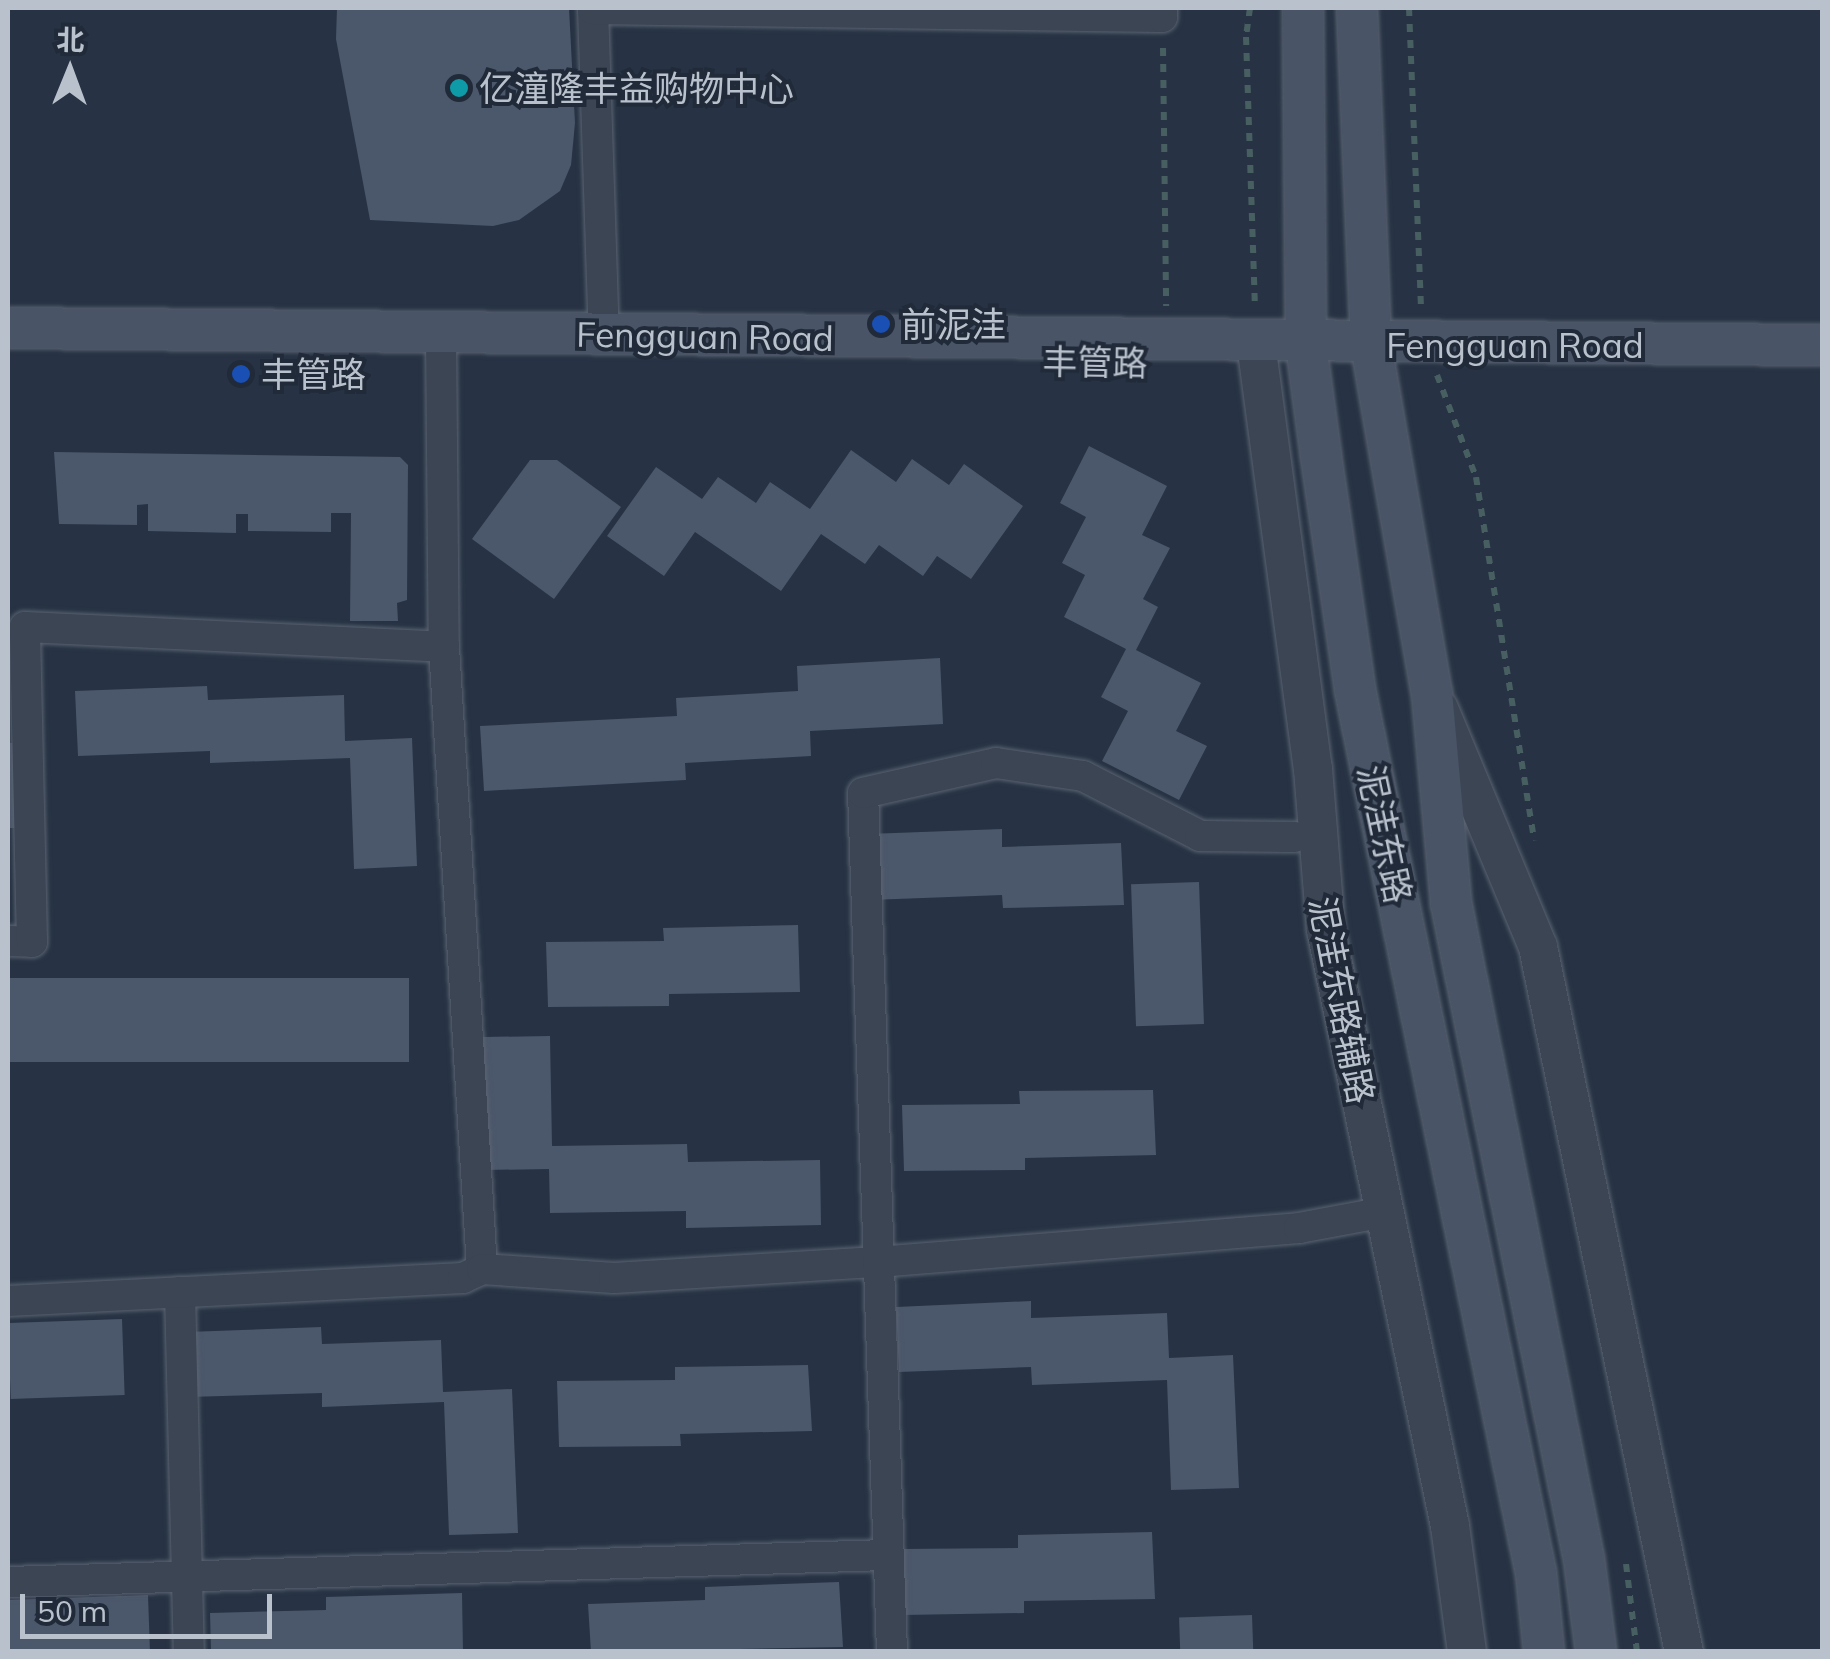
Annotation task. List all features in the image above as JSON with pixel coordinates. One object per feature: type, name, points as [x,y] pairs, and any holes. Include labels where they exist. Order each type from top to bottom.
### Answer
[{"type":"main road","name":"泥洼东路","points":[[1303,8],[1307,355],[1355,690],[1536,1573],[1544,1652]]},
{"type":"main road","name":"泥洼东路","points":[[1357,8],[1373,355],[1432,693],[1451,903],[1584,1558],[1596,1652]]},
{"type":"main road","name":"Fengguan Road","points":[[8,328],[441,344],[604,335],[1167,342],[1257,354]]},
{"type":"main road","name":"丰管路","points":[[8,353],[441,344],[1373,355],[1822,370]]},
{"type":"main road","name":"Fengguan Road","points":[[1373,355],[1822,345]]},
{"type":"street","points":[[604,335],[594,8],[1162,12]]},
{"type":"street","points":[[441,344],[444,647],[482,1270]]},
{"type":"street","name":"泥洼东路辅路","points":[[1257,354],[1313,769],[1318,879],[1450,1526],[1467,1652]]},
{"type":"street","points":[[8,942],[32,942],[25,627],[444,647]]},
{"type":"street","points":[[1432,693],[1538,947],[1684,1652]]},
{"type":"street","points":[[892,1652],[863,793],[996,763],[1083,776],[1200,836],[1294,837]]},
{"type":"street","points":[[8,1301],[464,1278],[482,1270],[614,1278],[878,1262],[1299,1228],[1386,1212]]},
{"type":"street","points":[[180,1292],[188,1652]]},
{"type":"street","points":[[8,1582],[185,1575],[458,1572],[887,1555]]},
{"type":"path","points":[[1250,8],[1246,38],[1257,354]]},
{"type":"path","points":[[1162,12],[1167,342]]},
{"type":"building","name":"亿潼隆丰益购物中心","points":[[337,8],[569,8],[575,123],[571,165],[560,191],[519,220],[493,226],[370,220],[336,39]]},
{"type":"building","points":[[1089,446],[1167,486],[1142,535],[1170,548],[1143,599],[1158,607],[1136,650],[1201,683],[1176,731],[1207,746],[1179,800],[1102,761],[1128,711],[1101,697],[1126,649],[1064,617],[1085,575],[1062,563],[1086,517],[1060,503]]},
{"type":"building","points":[[851,450],[896,482],[912,459],[949,485],[964,464],[1023,506],[971,579],[937,556],[923,576],[879,545],[865,564],[821,534],[781,591],[695,532],[664,576],[607,536],[656,467],[702,499],[718,477],[756,503],[770,482],[810,509]]},
{"type":"building","points":[[54,452],[400,457],[408,465],[407,600],[397,603],[398,621],[350,621],[351,513],[331,513],[331,532],[248,531],[248,514],[236,514],[236,533],[148,531],[148,504],[137,505],[137,525],[59,524]]},
{"type":"building","points":[[530,460],[557,460],[621,507],[554,599],[472,539]]},
{"type":"building","points":[[940,658],[943,724],[810,731],[811,756],[685,763],[686,780],[484,791],[480,726],[677,716],[676,698],[798,691],[797,666]]},
{"type":"building","points":[[207,686],[208,700],[344,695],[345,741],[412,738],[417,866],[354,869],[350,758],[210,763],[210,751],[78,756],[75,691]]},
{"type":"building","points":[[8,743],[18,743],[25,828],[8,828]]},
{"type":"building","points":[[1002,829],[1002,847],[1121,843],[1124,905],[1003,908],[1002,895],[870,900],[868,834]]},
{"type":"building","points":[[1199,882],[1204,1024],[1136,1026],[1131,884]]},
{"type":"building","points":[[798,925],[800,992],[669,994],[669,1006],[548,1007],[546,942],[664,941],[663,928]]},
{"type":"building","points":[[8,978],[409,978],[409,1062],[8,1062]]},
{"type":"building","points":[[550,1036],[552,1146],[687,1144],[688,1162],[820,1160],[821,1225],[686,1228],[686,1211],[550,1213],[549,1169],[485,1170],[483,1037]]},
{"type":"building","points":[[1153,1090],[1156,1155],[1025,1158],[1025,1170],[904,1171],[902,1105],[1020,1104],[1019,1091]]},
{"type":"building","points":[[1031,1301],[1031,1318],[1167,1313],[1169,1358],[1233,1355],[1239,1488],[1171,1490],[1167,1380],[1032,1385],[1031,1367],[899,1372],[896,1307]]},
{"type":"building","points":[[122,1319],[125,1395],[11,1399],[8,1323]]},
{"type":"building","points":[[321,1327],[322,1344],[441,1340],[443,1392],[512,1389],[518,1533],[449,1535],[444,1402],[322,1407],[322,1393],[189,1397],[187,1332]]},
{"type":"building","points":[[808,1365],[812,1431],[680,1434],[681,1446],[559,1447],[557,1381],[675,1380],[675,1367]]},
{"type":"building","points":[[1152,1532],[1155,1599],[1024,1601],[1024,1613],[903,1615],[901,1549],[1018,1548],[1018,1535]]},
{"type":"building","points":[[839,1582],[843,1647],[591,1652],[588,1604],[705,1600],[705,1587]]},
{"type":"building","points":[[462,1593],[463,1652],[211,1652],[210,1613],[326,1610],[326,1597]]},
{"type":"building","points":[[148,1595],[150,1652],[10,1652],[8,1600]]},
{"type":"building","points":[[1252,1615],[1253,1652],[1180,1652],[1179,1618]]},
{"type":"place","name":"亿潼隆丰益购物中心","points":[[459,88]]},
{"type":"place","name":"前泥洼","points":[[881,324]]},
{"type":"place","name":"丰管路","points":[[241,374]]}]
